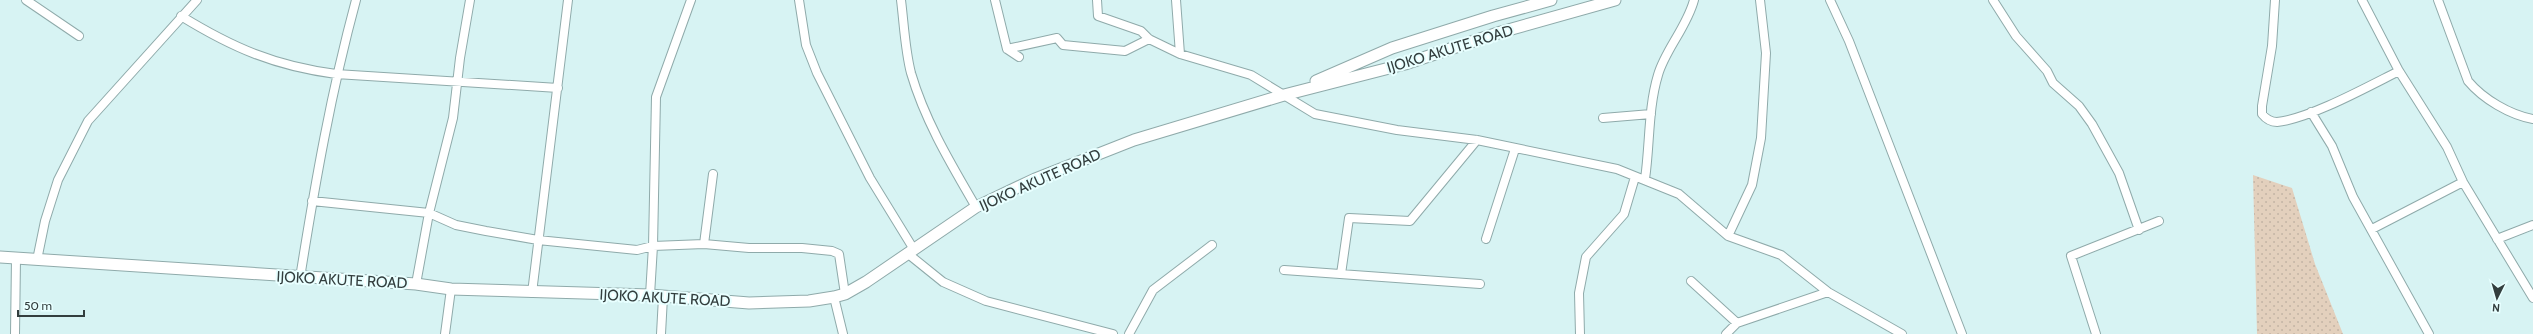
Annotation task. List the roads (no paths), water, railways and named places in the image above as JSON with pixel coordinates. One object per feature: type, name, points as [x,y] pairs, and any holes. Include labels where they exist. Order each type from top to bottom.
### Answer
[{"type":"main road","name":"IJOKO AKUTE ROAD","points":[[1284,95],[1392,48],[1493,16],[1551,0]]},
{"type":"main road","name":"IJOKO AKUTE ROAD","points":[[0,257],[300,278],[416,284],[451,289],[532,293],[650,295],[749,303],[809,301],[845,294],[976,207],[1035,179],[1134,140],[1284,95],[1405,64],[1501,32],[1615,0]]},
{"type":"street","points":[[26,0],[79,36]]},
{"type":"street","points":[[37,260],[45,221],[58,180],[88,121],[197,0]]},
{"type":"street","points":[[300,278],[312,201],[336,74],[356,0]]},
{"type":"street","points":[[416,284],[428,214],[453,118],[470,0]]},
{"type":"street","points":[[532,293],[568,0]]},
{"type":"street","points":[[650,295],[653,246],[656,97],[691,0]]},
{"type":"street","points":[[799,0],[806,45],[817,73],[870,178],[910,250],[943,282],[986,301],[1113,334]]},
{"type":"street","points":[[901,0],[911,72],[928,119],[949,161],[976,207]]},
{"type":"street","points":[[995,0],[1007,48],[1019,57]]},
{"type":"street","points":[[1096,0],[1098,16],[1141,32],[1149,39],[1180,54],[1251,75],[1315,114],[1397,130],[1477,140],[1617,169],[1635,177],[1645,179],[1679,194],[1728,236],[1781,255],[1828,292],[1902,334]]},
{"type":"street","points":[[1176,0],[1180,54]]},
{"type":"street","points":[[1645,179],[1651,114],[1658,74],[1691,13],[1694,0]]},
{"type":"street","points":[[1728,236],[1752,186],[1761,138],[1766,52],[1760,0]]},
{"type":"street","points":[[1830,0],[1849,40],[1962,334]]},
{"type":"street","points":[[1993,0],[2016,36],[2047,71],[2053,84],[2079,106],[2092,124],[2119,173],[2139,230]]},
{"type":"street","points":[[2275,0],[2272,46],[2262,114],[2267,120],[2276,122],[2311,112],[2399,71]]},
{"type":"street","points":[[2362,0],[2399,71],[2447,147],[2463,182],[2533,298]]},
{"type":"street","points":[[2438,0],[2468,81],[2475,89],[2502,108],[2533,119]]},
{"type":"street","points":[[181,16],[217,38],[266,60],[306,70],[336,74],[558,88]]},
{"type":"street","points":[[1007,48],[1057,38],[1063,46],[1125,51],[1149,39]]},
{"type":"street","points":[[2311,112],[2332,146],[2346,184],[2429,334]]},
{"type":"street","points":[[1603,118],[1651,114]]},
{"type":"street","points":[[1341,274],[1349,218],[1410,221],[1477,140]]},
{"type":"street","points":[[1486,239],[1515,149]]},
{"type":"street","points":[[704,244],[713,174]]},
{"type":"street","points":[[1580,334],[1579,293],[1586,257],[1624,214],[1635,177]]},
{"type":"street","points":[[2372,229],[2463,182]]},
{"type":"street","points":[[312,201],[428,214],[456,225],[538,240],[637,250],[653,246],[704,244],[749,248],[802,248],[832,251],[839,254],[845,294]]},
{"type":"street","points":[[2096,334],[2071,256],[2159,221]]},
{"type":"street","points":[[2497,239],[2533,225]]},
{"type":"street","points":[[1129,334],[1153,290],[1212,245]]},
{"type":"street","points":[[15,334],[16,258]]},
{"type":"street","points":[[1284,270],[1480,284]]},
{"type":"street","points":[[1691,281],[1737,323]]},
{"type":"street","points":[[445,334],[451,289]]},
{"type":"street","points":[[1726,334],[1737,323],[1828,292]]},
{"type":"street","points":[[661,334],[663,297]]},
{"type":"street","points":[[834,297],[843,334]]}]
